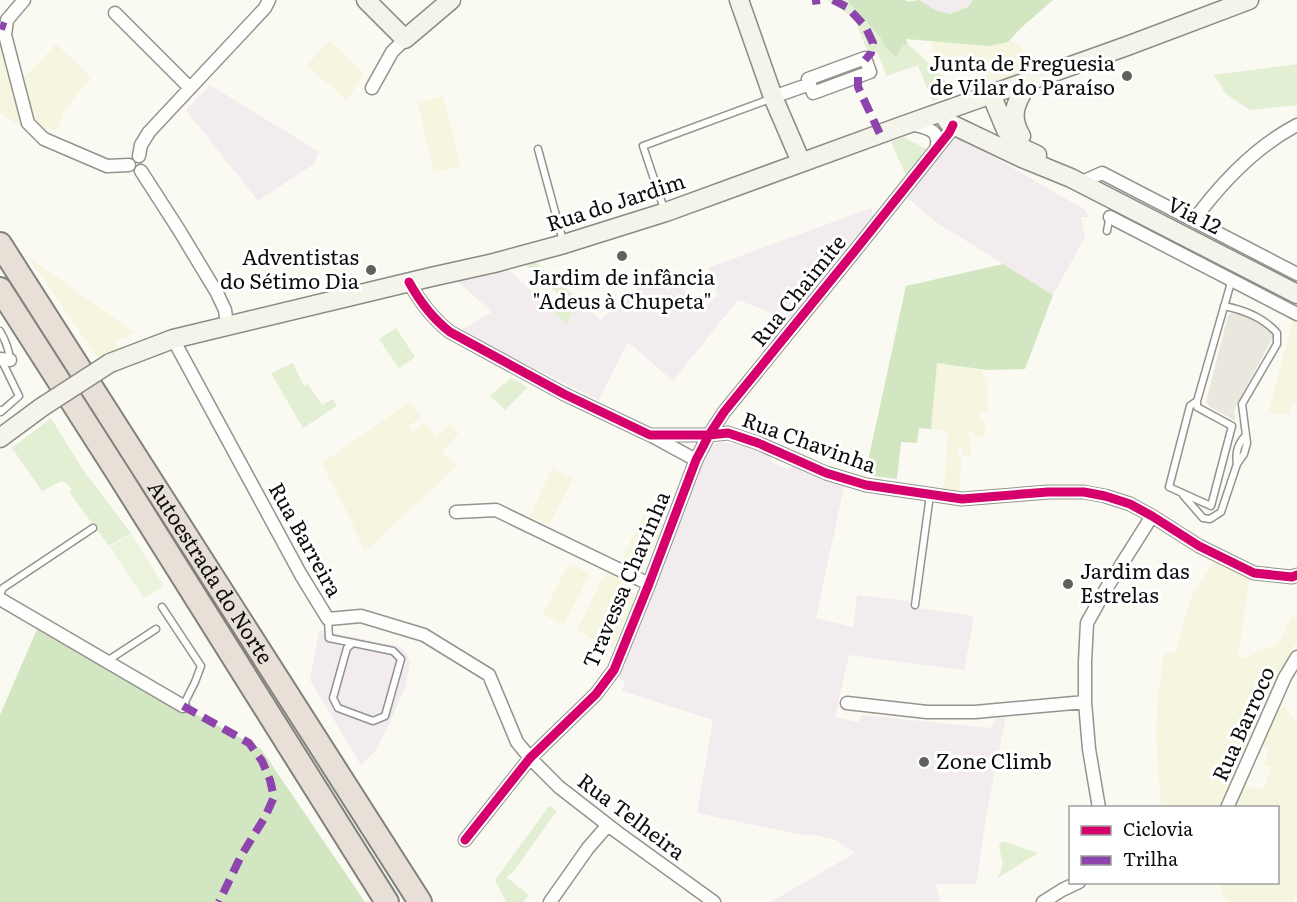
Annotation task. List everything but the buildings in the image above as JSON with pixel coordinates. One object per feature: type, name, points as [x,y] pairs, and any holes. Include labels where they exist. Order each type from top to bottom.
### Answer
[{"type":"highway","name":"Autoestrada do Norte","points":[[0,244],[420,902]]},
{"type":"highway","name":"Autoestrada do Norte","points":[[0,289],[387,902]]},
{"type":"main road","points":[[366,0],[405,39],[452,0]]},
{"type":"main road","points":[[739,0],[773,97],[801,162]]},
{"type":"main road","name":"Rua do Jardim","points":[[0,438],[42,407],[110,363],[173,339],[487,265],[666,212],[909,123],[947,118],[972,101],[1248,0]]},
{"type":"main road","name":"Via 12","points":[[1028,82],[1019,98],[1014,119],[1016,128],[1024,141],[1043,159]]},
{"type":"main road","name":"Via 12","points":[[991,94],[1006,130],[1022,148],[1043,159],[1112,208],[1297,294]]},
{"type":"main road","points":[[972,101],[972,115],[979,137]]},
{"type":"main road","name":"Via 12","points":[[947,118],[1022,158],[1076,181]]},
{"type":"street","points":[[24,0],[7,20],[5,35],[28,123],[44,139],[107,166],[129,165]]},
{"type":"street","points":[[139,156],[141,145],[149,132],[267,4]]},
{"type":"street","points":[[115,13],[190,88]]},
{"type":"street","points":[[372,88],[392,52],[405,39]]},
{"type":"street","points":[[865,58],[870,72],[813,93],[810,84],[808,79],[865,58]]},
{"type":"street","points":[[773,97],[810,84]]},
{"type":"street","name":"Rua Chaimite","points":[[696,460],[724,411],[949,133],[947,118]]},
{"type":"street","points":[[909,123],[930,130],[936,135],[938,141],[936,149]]},
{"type":"street","points":[[1194,220],[1234,171],[1279,135],[1297,126]]},
{"type":"street","points":[[134,156],[143,158],[145,163],[144,168],[136,172],[129,165],[134,156]]},
{"type":"street","points":[[141,171],[217,293],[225,310],[227,325]]},
{"type":"street","points":[[1076,181],[1102,173],[1297,274]]},
{"type":"street","points":[[1112,208],[1230,279],[1297,314]]},
{"type":"street","name":"Rua Chavinha","points":[[409,282],[435,320],[450,332],[564,394],[696,460]]},
{"type":"street","name":"Rua Barreira","points":[[173,339],[301,574],[328,619],[361,616],[424,635],[489,675],[517,742],[530,758]]},
{"type":"street","name":"Rua Chavinha","points":[[650,435],[728,433],[758,442],[826,473],[866,485],[962,499],[1048,492],[1084,492],[1105,496],[1130,504],[1199,546],[1254,573],[1297,576]]},
{"type":"street","name":"Travessa Chavinha","points":[[465,840],[530,758],[596,694],[614,670],[650,584],[696,460]]},
{"type":"street","points":[[456,512],[496,510],[650,584]]},
{"type":"street","points":[[1099,806],[1089,749],[1085,702],[1087,623],[1152,516]]},
{"type":"street","points":[[0,599],[183,706]]},
{"type":"street","name":"Rua Barroco","points":[[1227,806],[1285,677],[1297,657]]},
{"type":"street","points":[[847,703],[927,712],[975,712],[1085,702]]},
{"type":"street","name":"Rua Telheira","points":[[530,758],[559,788],[714,902]]},
{"type":"street","points":[[550,902],[588,848],[608,825]]},
{"type":"street","points":[[1043,902],[1075,884]]},
{"type":"street","points":[[690,902],[698,890]]},
{"type":"lane","points":[[666,212],[643,146],[773,97]]},
{"type":"lane","points":[[538,149],[564,244]]},
{"type":"lane","points":[[1107,231],[1112,208]]},
{"type":"lane","points":[[1197,401],[1190,406],[1169,487],[1210,506],[1232,426],[1197,406],[1197,401],[1230,286],[1230,279]]},
{"type":"lane","points":[[1180,492],[1203,518],[1210,519],[1221,512],[1236,464],[1246,449],[1242,404],[1276,344],[1277,333],[1269,324],[1236,308],[1224,306]]},
{"type":"lane","points":[[0,331],[9,351],[4,360],[19,396],[1,412],[0,410]]},
{"type":"lane","points":[[915,605],[930,494]]},
{"type":"lane","points":[[0,595],[3,588],[93,528]]},
{"type":"lane","points":[[162,607],[201,666],[183,706]]},
{"type":"lane","points":[[328,619],[329,638],[393,651],[401,659],[385,716],[373,721],[338,708],[333,698],[347,648],[353,643]]},
{"type":"lane","points":[[107,661],[156,629]]},
{"type":"shaded area","points":[[919,0],[973,0],[968,7],[950,14],[935,10]]},
{"type":"shaded area","points":[[210,85],[319,152],[314,164],[258,201],[186,110]]},
{"type":"shaded area","points":[[958,136],[1085,210],[1090,217],[1081,217],[1085,237],[1053,295],[936,222],[905,196]]},
{"type":"shaded area","points":[[871,208],[873,215],[789,319],[738,300],[673,381],[627,343],[599,400],[459,331],[492,312],[456,280],[507,268],[567,324],[579,300],[601,320],[628,294],[658,276],[667,291],[679,284],[700,310],[718,295],[708,268]]},
{"type":"shaded area","points":[[1231,313],[1243,315],[1268,329],[1273,337],[1234,411],[1236,421],[1210,407],[1206,402],[1228,316]]},
{"type":"shaded area","points":[[723,442],[770,455],[772,462],[787,469],[795,466],[844,486],[816,618],[853,627],[857,595],[909,601],[910,607],[974,616],[964,670],[849,655],[835,717],[858,722],[862,715],[990,728],[998,717],[1006,716],[987,811],[976,884],[936,884],[941,902],[771,902],[855,853],[836,840],[697,813],[713,720],[622,691],[625,681],[619,678],[707,451],[714,444]]},
{"type":"shaded area","points":[[319,630],[398,646],[407,653],[410,664],[405,688],[376,750],[361,765],[310,680]]},
{"type":"green space","points":[[827,0],[847,0],[896,57],[903,46],[908,44],[943,77],[952,94],[932,101],[918,65],[887,76],[877,52],[871,54],[867,50],[854,18]]},
{"type":"green space","points":[[847,0],[905,0],[908,2],[919,0],[935,10],[950,14],[968,7],[973,0],[1053,0],[1008,42],[988,46],[906,39],[908,44],[903,46],[896,57]]},
{"type":"green space","points":[[0,36],[22,127],[0,113]]},
{"type":"green space","points":[[1010,40],[1047,66],[1013,79],[988,81],[980,57],[934,56],[931,41],[988,46]]},
{"type":"green space","points":[[330,41],[363,73],[346,100],[307,65]]},
{"type":"green space","points":[[56,44],[91,78],[66,108],[57,130],[38,127],[33,122],[23,79]]},
{"type":"green space","points":[[1297,64],[1297,105],[1250,110],[1226,94],[1214,75]]},
{"type":"green space","points":[[443,96],[461,167],[434,172],[418,103]]},
{"type":"green space","points":[[903,137],[932,152],[908,180],[891,142]]},
{"type":"green space","points":[[1102,177],[1115,186],[1297,281],[1297,283],[1116,189]]},
{"type":"green space","points":[[27,256],[135,333],[116,341],[119,349],[99,359]]},
{"type":"green space","points":[[535,261],[579,300],[567,324],[548,307],[558,294],[525,264]]},
{"type":"green space","points":[[1003,264],[1053,295],[1025,369],[987,370],[937,363],[931,429],[919,428],[917,443],[901,442],[897,479],[865,475],[906,286]]},
{"type":"green space","points":[[1293,318],[1297,320],[1297,404],[1293,403],[1289,415],[1269,412]]},
{"type":"green space","points":[[396,328],[415,357],[399,368],[379,339]]},
{"type":"green space","points":[[936,362],[982,370],[982,377],[987,378],[988,412],[978,413],[979,421],[985,422],[985,437],[976,436],[969,429],[971,457],[963,456],[963,449],[958,449],[958,456],[961,456],[960,494],[944,492],[948,432],[931,429]]},
{"type":"green space","points":[[293,363],[304,386],[308,384],[322,405],[333,399],[337,406],[303,428],[271,373]]},
{"type":"green space","points":[[511,378],[528,387],[505,410],[490,396]]},
{"type":"green space","points":[[410,402],[421,417],[409,426],[413,431],[425,423],[436,436],[451,424],[459,433],[442,451],[457,466],[365,551],[322,463]]},
{"type":"green space","points":[[51,418],[83,470],[131,533],[109,546],[69,492],[72,490],[65,482],[62,481],[42,491],[12,448]]},
{"type":"green space","points":[[552,468],[573,479],[549,525],[530,516]]},
{"type":"green space","points":[[644,514],[664,523],[648,558],[644,562],[633,565],[621,560]]},
{"type":"green space","points":[[131,534],[164,586],[144,598],[110,547]]},
{"type":"green space","points":[[1215,560],[1250,575],[1238,657],[1244,658],[1279,643],[1291,617],[1297,619],[1297,640],[1249,745],[1239,760],[1220,806],[1161,806],[1156,734],[1164,654],[1176,652],[1191,597]]},
{"type":"green space","points":[[569,563],[590,574],[564,625],[543,614]]},
{"type":"green space","points":[[611,572],[625,579],[635,594],[635,600],[613,648],[577,631],[602,579]]},
{"type":"green space","points":[[37,629],[261,749],[365,902],[0,902],[0,715]]},
{"type":"green space","points":[[1276,704],[1285,708],[1297,722],[1297,892],[1293,902],[1231,902],[1220,892],[1223,889],[1222,884],[1279,884],[1279,806],[1235,806],[1243,784],[1264,790],[1271,768],[1264,764],[1269,750],[1259,741]]},
{"type":"green space","points":[[549,806],[557,811],[512,873],[506,877],[529,895],[523,902],[506,902],[495,880]]},
{"type":"green space","points":[[1001,842],[1038,853],[998,878],[1003,864],[999,847]]},
{"type":"marked path","points":[[812,1],[820,0]]},
{"type":"marked path","points":[[833,0],[847,7],[865,26],[873,43],[871,53],[865,60]]},
{"type":"marked path","points":[[0,25],[6,27]]},
{"type":"marked path","points":[[858,77],[858,87],[880,134]]},
{"type":"marked path","points":[[183,706],[249,743],[262,761],[274,797],[265,817],[241,856],[219,902]]},
{"type":"cycle path","points":[[465,840],[530,758],[596,694],[614,670],[696,460],[724,412],[949,133],[953,125]]},
{"type":"cycle path","points":[[409,282],[427,309],[450,332],[564,394],[650,435],[728,433],[758,443],[826,473],[866,485],[962,499],[1048,492],[1084,492],[1105,496],[1130,504],[1199,546],[1254,573],[1292,577],[1297,575]]},
{"type":"place","name":"Junta de Freguesia de Vilar do Paraíso","points":[[1127,76]]},
{"type":"place","name":"Jardim de infância \"Adeus à Chupeta\"","points":[[622,256]]},
{"type":"place","name":"Adventistas do Sétimo Dia","points":[[371,270]]},
{"type":"place","name":"Jardim das Estrelas","points":[[1068,584]]},
{"type":"place","name":"Zone Climb","points":[[924,762]]}]
